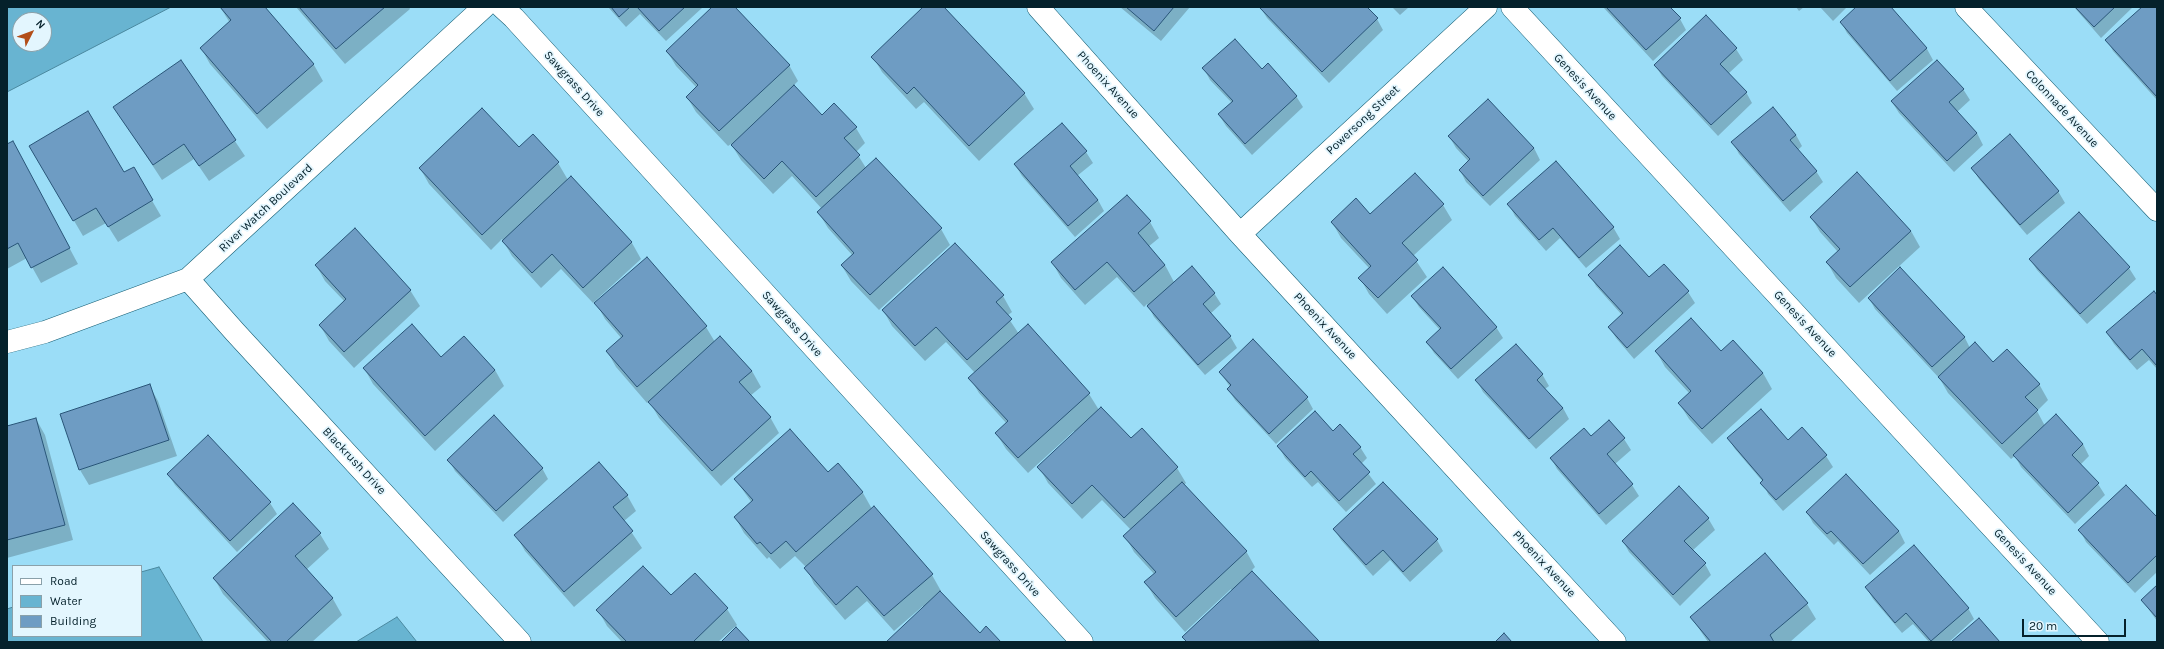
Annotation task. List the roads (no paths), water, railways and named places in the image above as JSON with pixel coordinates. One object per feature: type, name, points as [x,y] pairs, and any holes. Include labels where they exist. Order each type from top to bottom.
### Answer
[{"type":"street","name":"River Watch Boulevard","points":[[7,342],[45,332],[188,279],[484,7]]},
{"type":"street","name":"Sawgrass Drive","points":[[502,7],[1082,642]]},
{"type":"street","name":"Phoenix Avenue","points":[[1038,7],[1240,234],[1616,642]]},
{"type":"street","name":"Powersong Street","points":[[1240,234],[1486,7]]},
{"type":"street","name":"Genesis Avenue","points":[[1512,7],[2098,642]]},
{"type":"street","name":"Colonnade Avenue","points":[[1966,7],[2157,210]]},
{"type":"street","name":"Blackrush Drive","points":[[188,279],[520,642]]},
{"type":"water","points":[[7,7],[171,7],[7,92]]},
{"type":"water","points":[[159,567],[203,642],[7,642],[7,609],[12,607],[12,637],[142,637],[142,572]]},
{"type":"water","points":[[397,617],[417,642],[356,642]]}]
